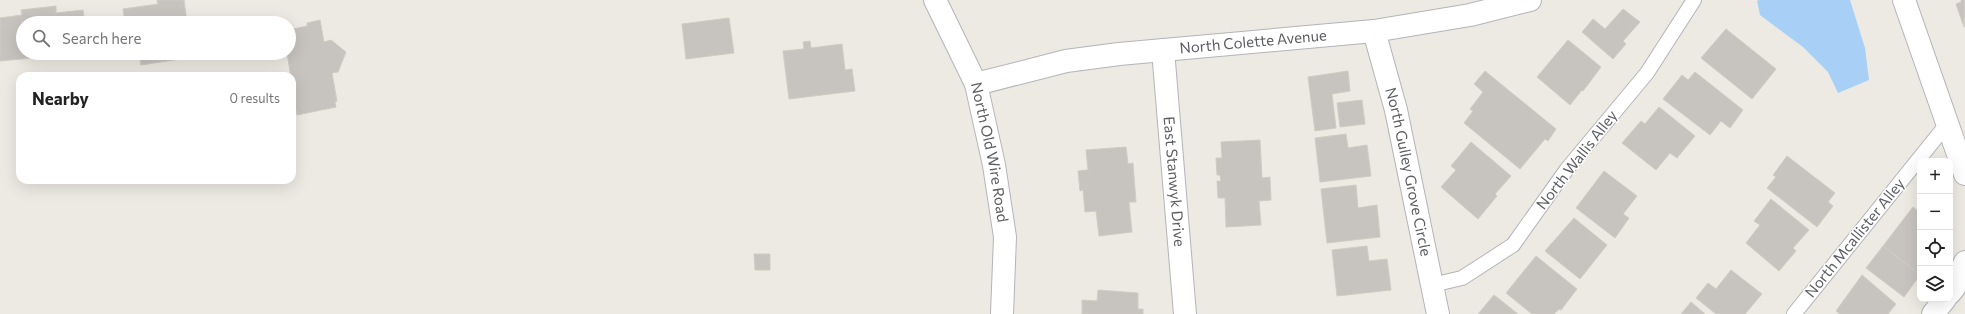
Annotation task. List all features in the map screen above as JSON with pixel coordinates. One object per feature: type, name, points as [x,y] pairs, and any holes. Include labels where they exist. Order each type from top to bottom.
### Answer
[{"type":"street","name":"North Old Wire Road","points":[[935,0],[976,84],[994,164],[1005,237],[1002,314]]},
{"type":"street","name":"North Colette Avenue","points":[[976,84],[1066,61],[1163,50],[1374,31],[1467,7],[1530,0]]},
{"type":"street","points":[[1904,0],[1965,174]]},
{"type":"street","name":"North Gulley Grove Circle","points":[[1374,31],[1396,110],[1438,314]]},
{"type":"street","name":"East Stanwyk Drive","points":[[1163,50],[1185,314]]},
{"type":"street","points":[[1953,289],[1965,262]]},
{"type":"street","points":[[1933,314],[1943,302]]},
{"type":"lane","name":"North Wallis Alley","points":[[1432,285],[1462,278],[1513,244],[1567,169],[1647,73],[1694,0]]},
{"type":"lane","name":"North Mcallister Alley","points":[[1794,314],[1947,124]]},
{"type":"water","points":[[1850,0],[1865,48],[1869,80],[1838,93],[1828,72],[1803,47],[1760,15],[1757,1]]},
{"type":"building","points":[[157,0],[184,0],[186,16],[124,16],[123,9],[158,4]]},
{"type":"building","points":[[1961,0],[1965,0],[1964,27],[1956,4],[1961,2]]},
{"type":"building","points":[[56,6],[56,13],[83,10],[84,16],[16,16],[16,60],[0,61],[0,18],[22,15],[21,10]]},
{"type":"building","points":[[1623,9],[1640,22],[1623,41],[1626,44],[1613,59],[1582,32],[1593,19],[1605,29]]},
{"type":"building","points":[[729,18],[734,53],[686,59],[682,24]]},
{"type":"building","points":[[320,20],[324,42],[331,40],[346,52],[338,72],[332,73],[337,101],[335,102],[336,107],[297,115],[296,72],[290,72],[288,60],[296,60],[296,28],[307,26],[307,23]]},
{"type":"building","points":[[1726,29],[1776,69],[1752,99],[1701,58]]},
{"type":"building","points":[[1568,40],[1601,67],[1583,91],[1582,90],[1570,105],[1537,77]]},
{"type":"building","points":[[810,41],[811,48],[842,44],[845,70],[852,69],[855,91],[789,99],[783,51],[804,49],[803,42]]},
{"type":"building","points":[[140,60],[174,60],[141,65]]},
{"type":"building","points":[[1348,71],[1350,91],[1332,94],[1336,128],[1315,131],[1308,77]]},
{"type":"building","points":[[1485,71],[1556,129],[1548,141],[1545,139],[1520,169],[1464,123],[1473,111],[1470,109],[1483,92],[1474,84]]},
{"type":"building","points":[[1695,72],[1743,110],[1730,128],[1721,121],[1710,135],[1663,99],[1682,75],[1688,80]]},
{"type":"building","points":[[1362,100],[1365,124],[1340,127],[1337,103]]},
{"type":"building","points":[[1659,107],[1695,136],[1677,158],[1670,153],[1656,170],[1622,143],[1641,121],[1645,124]]},
{"type":"building","points":[[1346,134],[1348,148],[1367,145],[1371,176],[1320,182],[1315,138]]},
{"type":"building","points":[[1260,140],[1262,178],[1270,177],[1271,200],[1259,201],[1261,225],[1226,227],[1225,198],[1218,198],[1217,181],[1221,181],[1220,175],[1217,175],[1216,158],[1222,158],[1221,142]]},
{"type":"building","points":[[1471,142],[1511,176],[1495,194],[1497,196],[1478,219],[1441,187],[1456,170],[1451,166]]},
{"type":"building","points":[[1126,147],[1128,164],[1133,163],[1136,202],[1129,202],[1132,232],[1099,236],[1096,211],[1085,212],[1083,190],[1080,191],[1078,171],[1088,170],[1086,150]]},
{"type":"building","points":[[1787,156],[1835,193],[1828,202],[1833,206],[1817,227],[1767,188],[1776,177],[1773,175]]},
{"type":"building","points":[[1604,171],[1637,196],[1623,214],[1629,218],[1615,238],[1576,208]]},
{"type":"building","points":[[1356,185],[1358,208],[1377,205],[1380,237],[1327,243],[1321,189]]},
{"type":"building","points":[[1771,199],[1809,230],[1793,248],[1796,251],[1779,271],[1746,243],[1760,225],[1754,221]]},
{"type":"building","points":[[1913,207],[1917,210],[1917,273],[1883,246]]},
{"type":"building","points":[[1574,218],[1607,245],[1580,279],[1545,251]]},
{"type":"building","points":[[1367,246],[1369,261],[1387,259],[1391,290],[1337,296],[1332,250]]},
{"type":"building","points":[[1883,246],[1917,273],[1917,279],[1904,297],[1866,268]]},
{"type":"building","points":[[754,254],[770,254],[770,270],[755,270]]},
{"type":"building","points":[[1536,256],[1577,289],[1561,310],[1559,309],[1554,314],[1532,314],[1506,293]]},
{"type":"building","points":[[1731,270],[1762,294],[1745,314],[1716,314],[1696,298],[1708,283],[1716,289]]},
{"type":"building","points":[[1862,275],[1896,304],[1888,314],[1840,314],[1836,311]]},
{"type":"building","points":[[1098,290],[1138,293],[1138,309],[1143,309],[1143,314],[1082,314],[1082,300],[1097,301]]},
{"type":"building","points":[[1494,295],[1518,314],[1478,314]]},
{"type":"building","points":[[1691,302],[1705,314],[1681,314]]}]
